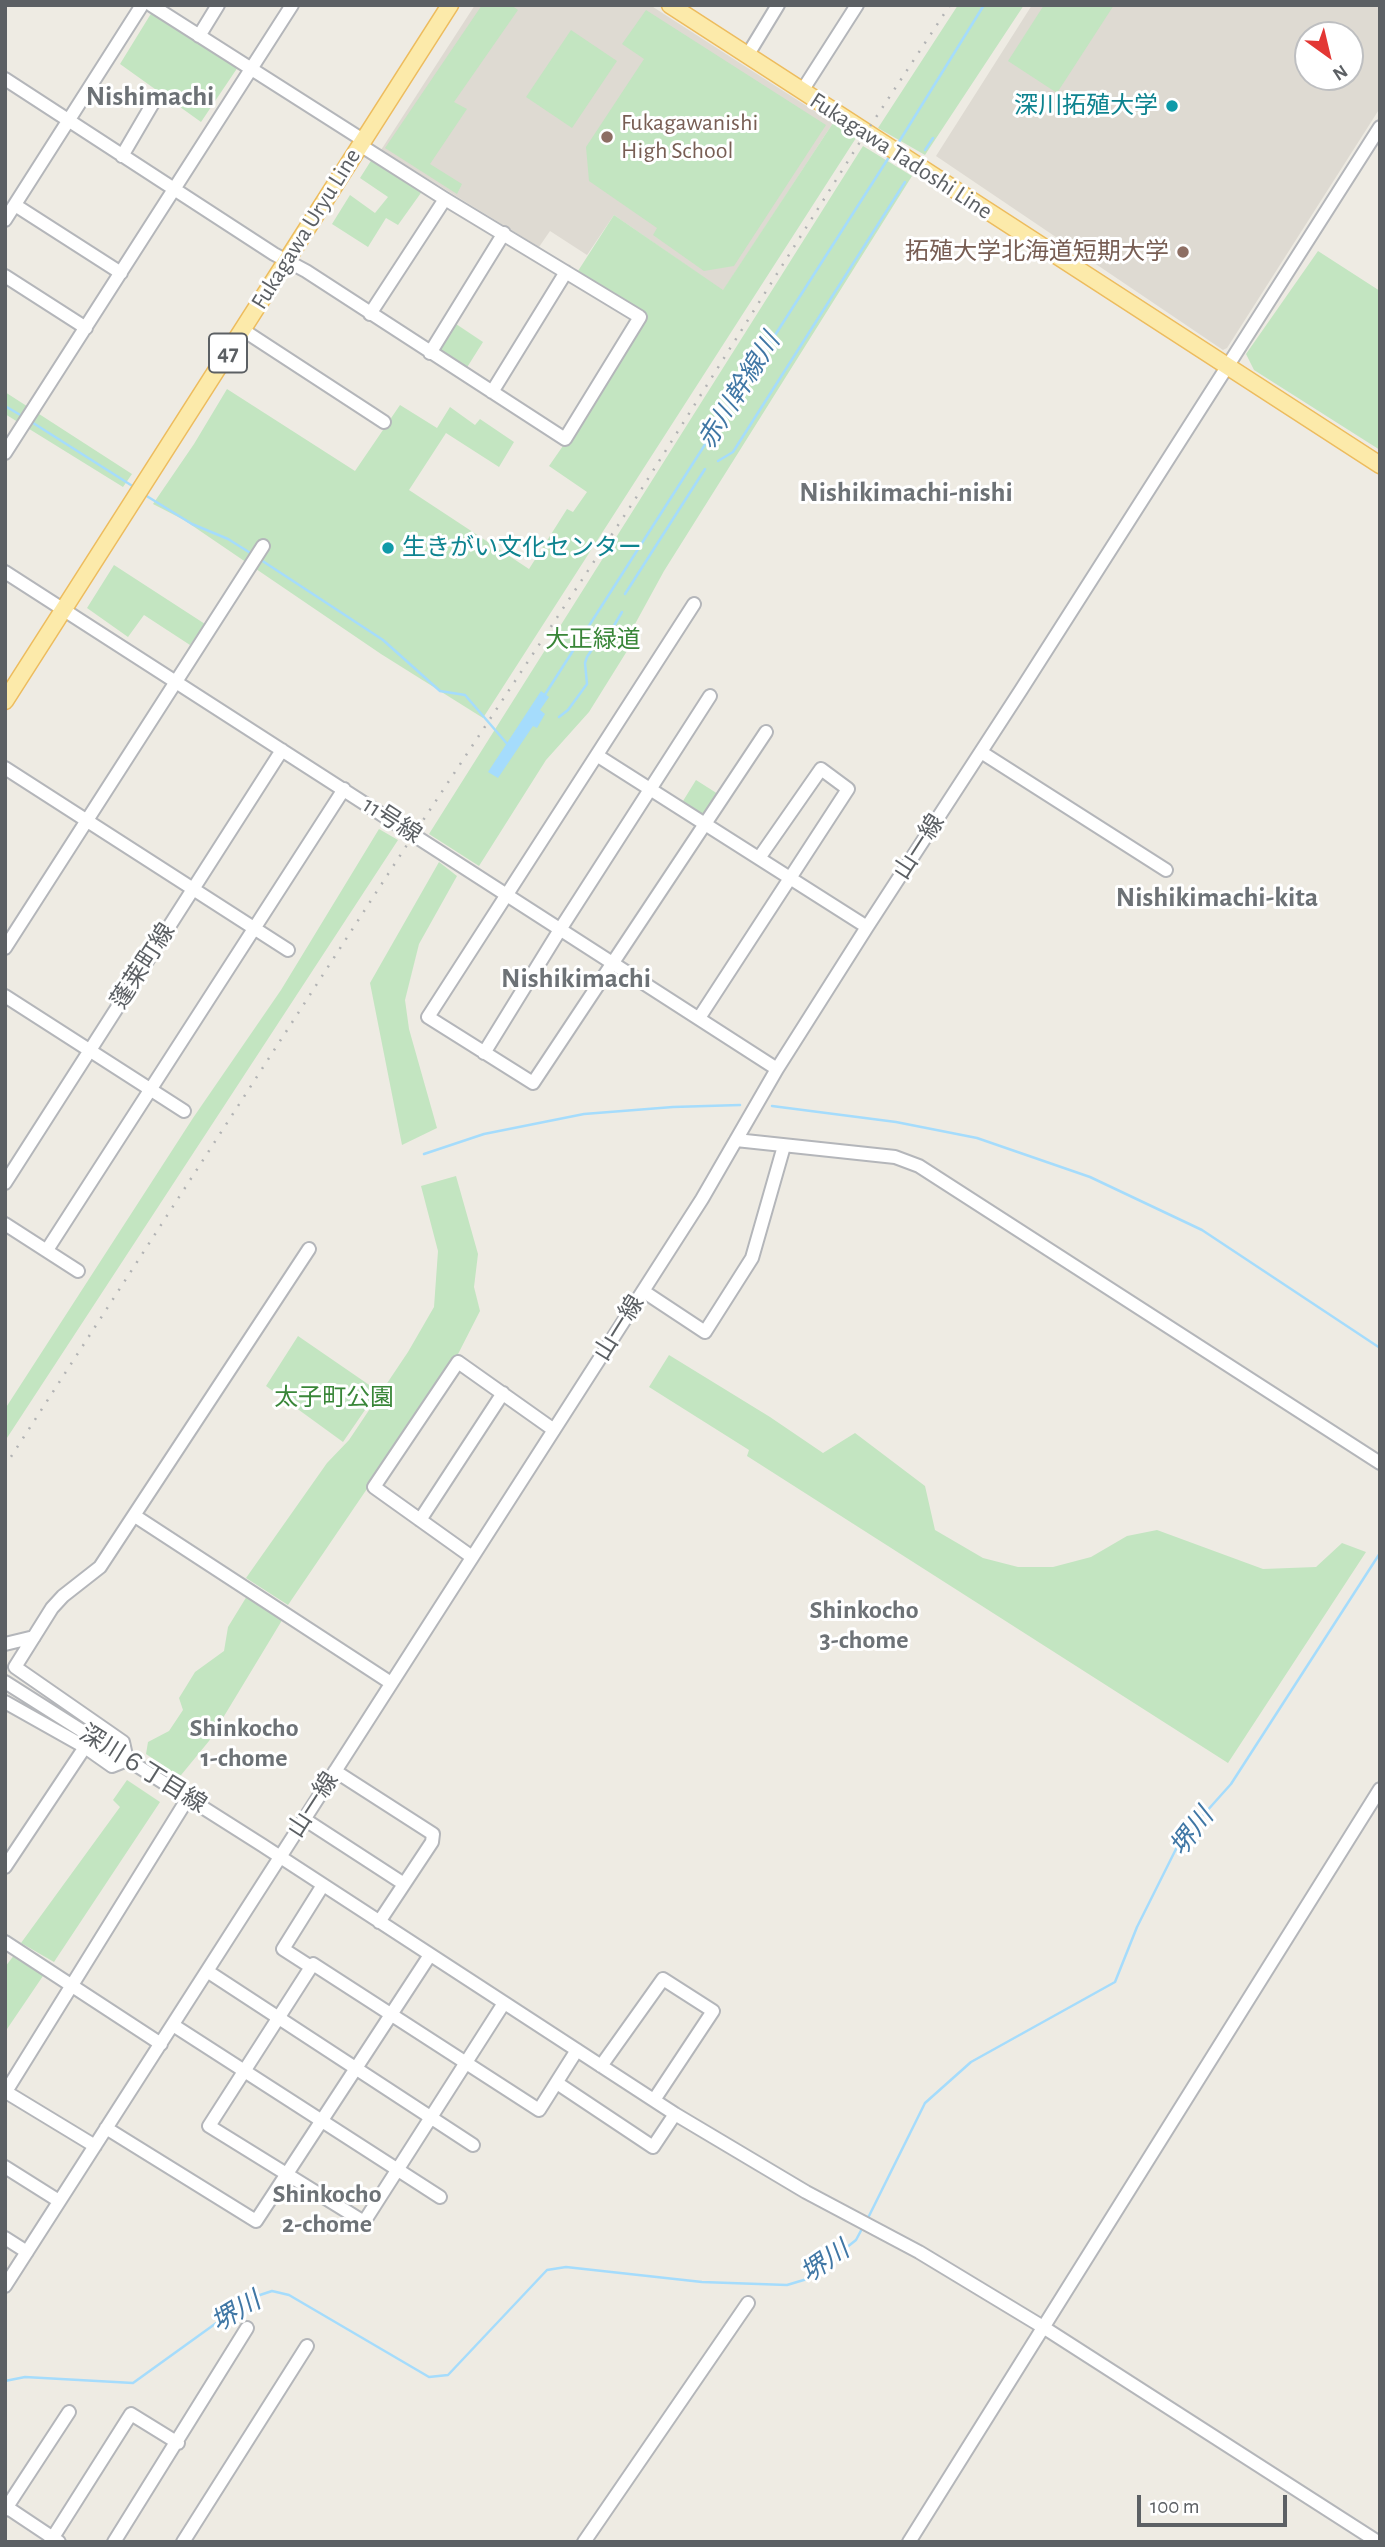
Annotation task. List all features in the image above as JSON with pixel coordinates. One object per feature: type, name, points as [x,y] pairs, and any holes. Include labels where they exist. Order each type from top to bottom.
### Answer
[{"type":"main road","name":"Fukagawa Uryu Line","points":[[5,701],[450,5]]},
{"type":"main road","name":"Fukagawa Tadoshi Line","points":[[670,5],[1380,465]]},
{"type":"street","points":[[5,220],[142,5]]},
{"type":"street","points":[[5,79],[565,439],[640,317],[445,199],[151,5]]},
{"type":"street","points":[[199,36],[218,5]]},
{"type":"street","points":[[5,453],[292,5]]},
{"type":"street","points":[[747,56],[778,5]]},
{"type":"street","points":[[802,92],[858,5]]},
{"type":"street","points":[[122,156],[153,103]]},
{"type":"street","name":"山一線","points":[[5,2286],[702,1199],[777,1069],[1380,127]]},
{"type":"street","points":[[370,314],[445,199]]},
{"type":"street","points":[[15,205],[121,273]]},
{"type":"street","points":[[430,352],[504,233]]},
{"type":"street","points":[[492,392],[566,272]]},
{"type":"street","points":[[5,276],[86,328]]},
{"type":"street","points":[[243,330],[384,422]]},
{"type":"street","points":[[5,948],[263,546]]},
{"type":"street","name":"11号線","points":[[5,572],[777,1069]]},
{"type":"street","points":[[694,604],[428,1017],[533,1083],[766,732]]},
{"type":"street","points":[[484,1053],[710,696]]},
{"type":"street","name":"蓬莱町線","points":[[5,1183],[282,750]]},
{"type":"street","points":[[981,752],[1166,870]]},
{"type":"street","points":[[598,756],[867,927]]},
{"type":"street","points":[[5,768],[288,950]]},
{"type":"street","points":[[699,1018],[848,789],[821,769],[759,858]]},
{"type":"street","points":[[47,1250],[344,789]]},
{"type":"street","points":[[5,996],[184,1111]]},
{"type":"street","points":[[736,1140],[895,1157],[919,1167],[1380,1462]]},
{"type":"street","points":[[643,1291],[705,1332],[752,1258],[784,1146]]},
{"type":"street","points":[[5,1224],[78,1271]]},
{"type":"street","points":[[5,1702],[85,1747],[112,1766],[127,1760],[123,1742],[10,1664],[34,1637],[63,1595],[100,1567],[309,1249]]},
{"type":"street","points":[[472,1557],[374,1487],[458,1362],[554,1430]]},
{"type":"street","points":[[420,1520],[503,1393]]},
{"type":"street","points":[[135,1516],[391,1683]]},
{"type":"street","points":[[5,1644],[34,1637]]},
{"type":"street","name":"深川６丁目線","points":[[5,1682],[675,2114],[854,2218],[919,2252],[1043,2327],[1378,2542]]},
{"type":"street","points":[[5,1867],[85,1747]]},
{"type":"street","points":[[335,1770],[433,1835],[432,1842],[379,1922]]},
{"type":"street","points":[[909,2542],[1380,1789]]},
{"type":"street","points":[[95,2146],[6,2092],[188,1798]]},
{"type":"street","points":[[304,1819],[404,1884]]},
{"type":"street","points":[[311,1968],[283,1949],[323,1885]]},
{"type":"street","points":[[5,1942],[160,2044]]},
{"type":"street","points":[[106,2128],[256,2221],[430,1955]]},
{"type":"street","points":[[504,2003],[467,2061],[396,2170],[365,2222],[209,2126],[313,1964],[467,2061],[539,2110],[577,2050]]},
{"type":"street","points":[[207,1971],[473,2145]]},
{"type":"street","points":[[601,2066],[663,1979],[712,2011],[654,2100]]},
{"type":"street","points":[[173,2025],[440,2197]]},
{"type":"street","points":[[557,2083],[653,2147],[675,2114]]},
{"type":"street","points":[[5,2166],[59,2201]]},
{"type":"street","points":[[5,2238],[27,2252]]},
{"type":"street","points":[[584,2542],[748,2303]]},
{"type":"street","points":[[114,2542],[247,2328]]},
{"type":"street","points":[[183,2542],[307,2346]]},
{"type":"street","points":[[69,2412],[6,2507],[54,2540],[131,2414],[178,2443]]},
{"type":"shaded area","name":"Fukagawanishi High School","points":[[475,5],[650,5],[833,123],[723,291],[614,215],[587,255],[550,231],[539,247],[381,150]]},
{"type":"shaded area","name":"拓殖大学北海道短期大学","points":[[1032,5],[1380,5],[1380,108],[1227,348],[1223,350],[936,156]]},
{"type":"green space","points":[[482,5],[511,5],[518,10],[454,102],[467,109],[430,164],[462,184],[457,194],[385,148]]},
{"type":"green space","points":[[958,5],[1024,5],[925,155],[878,128]]},
{"type":"green space","points":[[1044,5],[1114,5],[1057,93],[1008,61]]},
{"type":"green space","points":[[646,10],[826,125],[734,266],[704,271],[653,235],[657,228],[589,181],[586,147],[644,59],[622,44]]},
{"type":"green space","points":[[152,12],[238,67],[201,122],[120,64]]},
{"type":"green space","points":[[571,30],[617,61],[572,128],[526,97]]},
{"type":"green space","points":[[833,123],[856,138],[483,718],[381,654],[184,520],[153,504],[227,389],[355,471],[400,405],[437,428],[450,407],[475,425],[480,419],[514,442],[499,467],[446,433],[409,490],[529,569],[567,509],[573,512],[587,492],[549,466],[597,397],[646,313],[578,271],[614,215],[723,290]]},
{"type":"green space","name":"大正緑道","points":[[863,146],[912,176],[664,571],[629,635],[632,643],[589,712],[546,760],[479,866],[429,834]]},
{"type":"green space","points":[[374,156],[423,190],[398,225],[386,218],[368,247],[332,224],[350,195],[375,213],[388,197],[360,178]]},
{"type":"green space","points":[[1318,251],[1380,291],[1380,450],[1254,370],[1246,354]]},
{"type":"green space","points":[[456,324],[483,342],[466,369],[440,351]]},
{"type":"green space","points":[[5,392],[132,474],[123,487],[5,414]]},
{"type":"green space","points":[[114,565],[205,624],[190,645],[144,615],[128,637],[87,608]]},
{"type":"green space","points":[[696,780],[718,794],[704,815],[683,801]]},
{"type":"green space","points":[[379,829],[398,840],[5,1441],[5,1409],[193,1118],[281,990]]},
{"type":"green space","points":[[439,862],[457,876],[419,944],[405,1000],[409,1029],[437,1128],[402,1145],[370,983]]},
{"type":"green space","points":[[456,1176],[478,1254],[474,1287],[480,1311],[456,1358],[288,1605],[246,1578],[327,1463],[349,1440],[408,1352],[434,1307],[438,1251],[421,1186]]},
{"type":"green space","name":"太子町公園","points":[[298,1336],[378,1391],[343,1442],[266,1386]]},
{"type":"green space","points":[[669,1355],[823,1453],[855,1433],[925,1486],[935,1530],[983,1558],[1018,1567],[1053,1567],[1091,1557],[1127,1536],[1157,1530],[1263,1569],[1316,1567],[1342,1543],[1366,1552],[1228,1763],[747,1456],[749,1450],[649,1387]]},
{"type":"green space","points":[[247,1596],[284,1617],[209,1741],[177,1780],[164,1766],[146,1754],[148,1742],[169,1731],[183,1710],[179,1698],[195,1672],[224,1651],[228,1627]]},
{"type":"green space","points":[[127,1780],[160,1802],[54,1962],[21,1943],[120,1807],[113,1800]]},
{"type":"green space","points":[[15,1954],[45,1973],[5,2032],[5,1967]]},
{"type":"water","points":[[541,691],[549,697],[540,710],[545,714],[537,728],[533,726],[498,778],[488,772]]},
{"type":"waterway","name":"赤川幹線川","points":[[897,145],[984,5]]},
{"type":"waterway","points":[[925,150],[933,138]]},
{"type":"waterway","name":"赤川幹線川","points":[[544,696],[891,154]]},
{"type":"waterway","points":[[718,461],[733,452],[905,182]]},
{"type":"waterway","points":[[5,406],[22,416]]},
{"type":"waterway","points":[[30,421],[134,487]]},
{"type":"waterway","points":[[625,594],[705,469]]},
{"type":"waterway","points":[[145,495],[192,524],[228,539],[252,554]]},
{"type":"waterway","points":[[261,560],[383,640],[440,691],[465,695],[509,746]]},
{"type":"waterway","points":[[559,717],[568,710],[587,684],[587,657],[598,640],[612,629],[622,612]]},
{"type":"waterway","points":[[424,1154],[484,1134],[584,1114],[740,1105]]},
{"type":"waterway","points":[[772,1106],[896,1122],[977,1138],[1090,1177],[1202,1230],[1380,1348]]},
{"type":"waterway","name":"堺川","points":[[867,2220],[925,2103],[971,2062],[1115,1982],[1137,1927],[1180,1841],[1231,1784],[1380,1553]]},
{"type":"waterway","name":"堺川","points":[[5,2381],[25,2377],[133,2383],[251,2298],[272,2291],[289,2295],[429,2377],[448,2375],[547,2270],[566,2267],[702,2282],[787,2285],[807,2279],[856,2240],[864,2225]]},
{"type":"railway","points":[[5,1466],[414,834],[634,501],[865,134],[950,5]]},
{"type":"place","name":"深川拓殖大学","points":[[1172,106]]},
{"type":"place","name":"Fukagawanishi High School","points":[[607,137]]},
{"type":"place","name":"拓殖大学北海道短期大学","points":[[1183,252]]},
{"type":"place","name":"生きがい文化センター","points":[[388,548]]},
{"type":"district","name":"Nishimachi","points":[[150,97]]},
{"type":"district","name":"Nishikimachi-nishi","points":[[906,493]]},
{"type":"district","name":"Nishikimachi-kita","points":[[1217,898]]},
{"type":"district","name":"Nishikimachi","points":[[576,979]]},
{"type":"district","name":"Shinkocho 3-chome","points":[[864,1625]]},
{"type":"district","name":"Shinkocho 1-chome","points":[[244,1743]]},
{"type":"district","name":"Shinkocho 2-chome","points":[[327,2209]]}]
